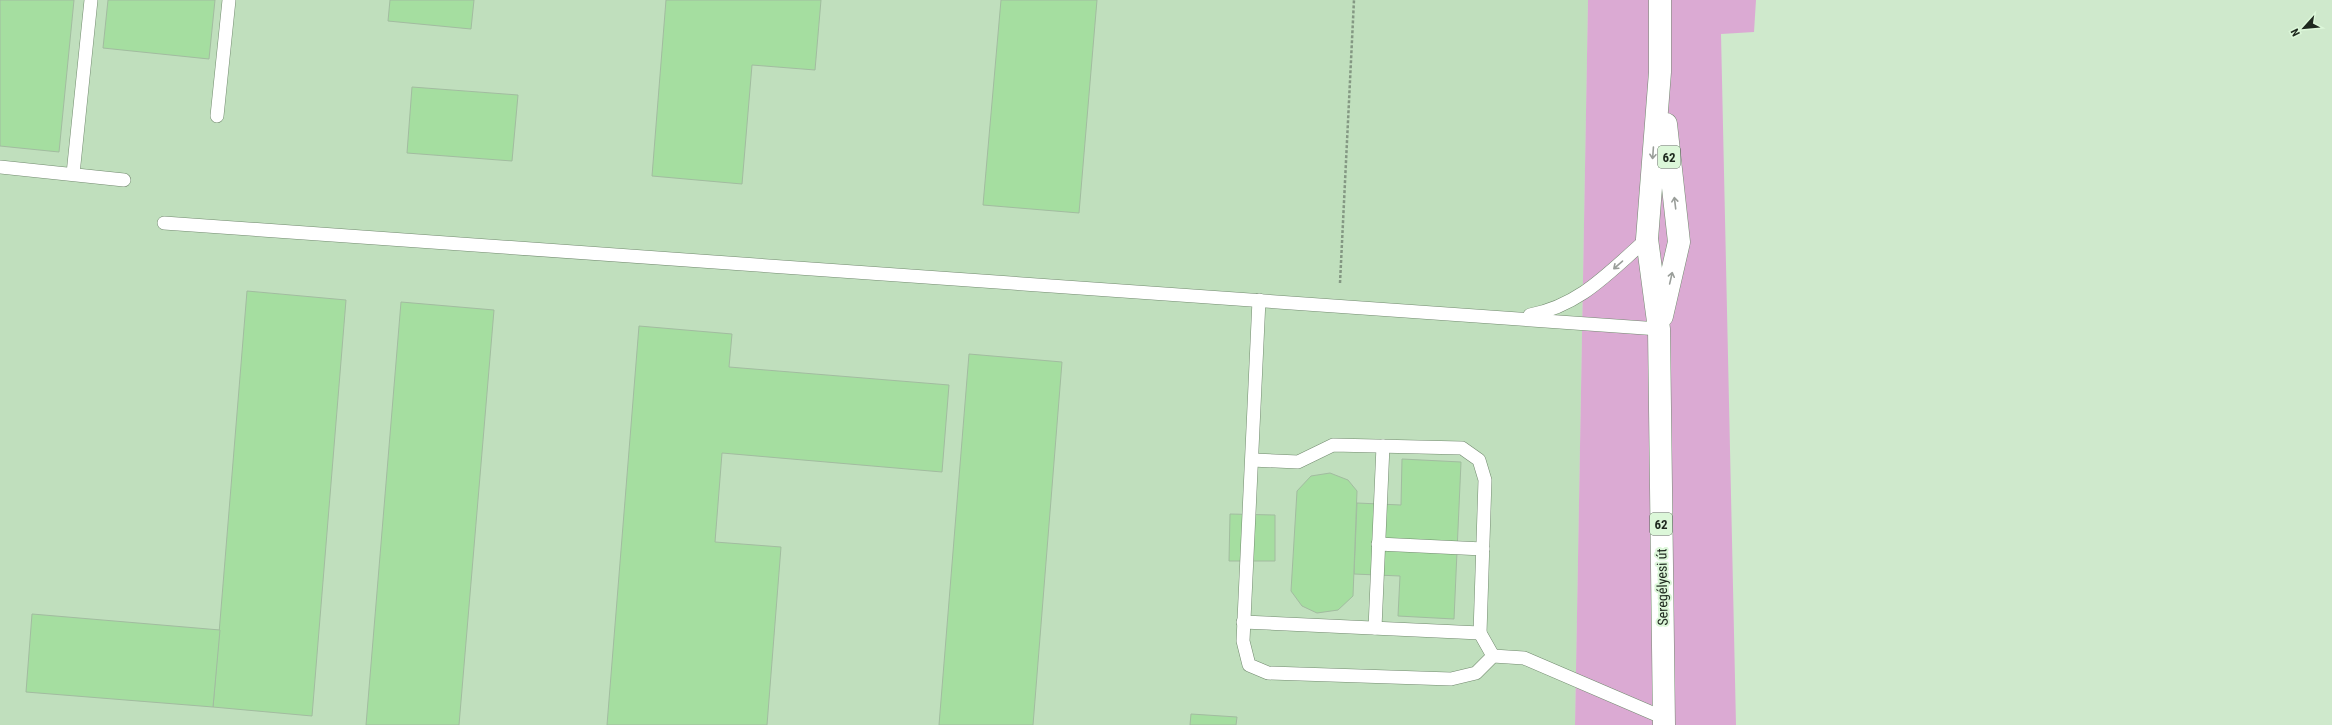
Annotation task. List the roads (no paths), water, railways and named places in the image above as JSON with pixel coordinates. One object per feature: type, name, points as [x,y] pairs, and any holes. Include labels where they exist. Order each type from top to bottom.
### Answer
[{"type":"main road","name":"Seregélyesi út","points":[[1660,0],[1660,72],[1647,239],[1659,329],[1664,722]]},
{"type":"main road","name":"Seregélyesi út","points":[[1659,329],[1679,242],[1660,72]]},
{"type":"lane","points":[[73,174],[91,0]]},
{"type":"lane","points":[[217,116],[229,0]]},
{"type":"lane","points":[[0,167],[124,180]]},
{"type":"lane","points":[[164,223],[1659,329]]},
{"type":"lane","points":[[1514,318],[1552,311],[1583,295],[1647,239]]},
{"type":"lane","points":[[1259,300],[1243,622],[1243,641],[1249,665],[1268,673],[1452,679],[1476,673],[1493,656],[1524,658],[1664,722]]},
{"type":"lane","points":[[1252,460],[1298,462],[1333,445],[1462,448],[1479,460],[1485,480],[1480,633],[1493,656]]},
{"type":"lane","points":[[1375,628],[1383,446]]},
{"type":"lane","points":[[1378,544],[1483,549]]},
{"type":"lane","points":[[1243,622],[1480,633]]}]
